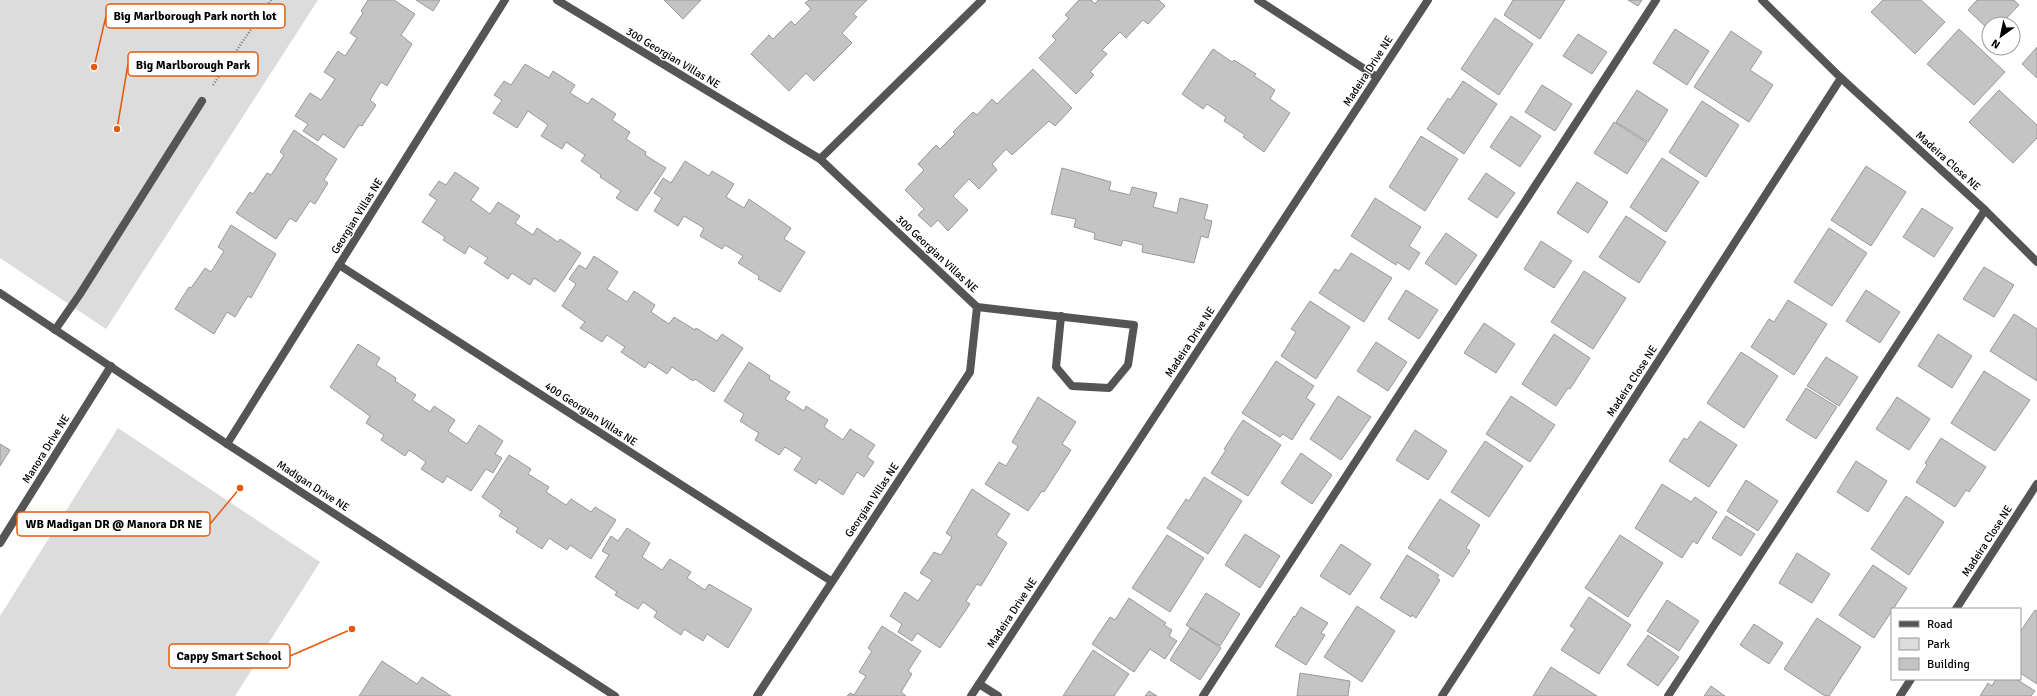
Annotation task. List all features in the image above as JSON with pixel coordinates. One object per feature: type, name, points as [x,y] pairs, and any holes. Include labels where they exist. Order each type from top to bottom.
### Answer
[{"type":"street","name":"Georgian Villas NE","points":[[227,444],[505,0]]},
{"type":"street","name":"300 Georgian Villas NE","points":[[557,0],[820,159],[976,307],[1061,316],[1134,325],[1128,365],[1108,388],[1072,386],[1056,367],[1061,316]]},
{"type":"street","points":[[820,159],[982,0]]},
{"type":"street","points":[[1258,0],[1377,78]]},
{"type":"street","name":"Madeira Drive NE","points":[[971,696],[1428,0]]},
{"type":"street","points":[[1203,696],[1656,0]]},
{"type":"street","name":"Madeira Close NE","points":[[1762,0],[1841,78],[1985,210],[2037,262]]},
{"type":"street","name":"Madeira Close NE","points":[[1442,696],[1841,78]]},
{"type":"street","points":[[55,330],[80,294],[202,101]]},
{"type":"street","points":[[1668,696],[1985,210]]},
{"type":"street","name":"400 Georgian Villas NE","points":[[339,265],[831,581]]},
{"type":"street","name":"Madigan Drive NE","points":[[0,293],[227,444],[614,696]]},
{"type":"street","name":"Georgian Villas NE","points":[[756,696],[970,372],[976,307]]},
{"type":"street","name":"Manora Drive NE","points":[[0,543],[111,366]]},
{"type":"street","name":"Madeira Close NE","points":[[1957,608],[2037,484]]},
{"type":"street","points":[[1900,696],[1910,680]]},
{"type":"street","points":[[979,684],[998,696]]},
{"type":"path","points":[[202,101],[272,0]]},
{"type":"green space","points":[[0,0],[318,0],[106,329],[0,258]]},
{"type":"green space","points":[[118,428],[320,562],[235,696],[0,696],[0,616]]},
{"type":"building","points":[[368,0],[394,0],[415,14],[401,35],[412,44],[387,86],[381,82],[370,100],[376,105],[362,126],[359,125],[344,148],[323,134],[318,141],[303,131],[308,124],[295,116],[310,93],[321,100],[335,79],[324,72],[338,51],[345,56],[357,38],[350,33],[363,13],[361,11]]},
{"type":"building","points":[[416,0],[440,0],[433,11]]},
{"type":"building","points":[[664,0],[701,0],[683,19]]},
{"type":"building","points":[[809,0],[867,0],[853,14],[857,17],[842,33],[852,43],[814,81],[806,73],[789,91],[751,54],[769,35],[773,39],[791,21],[795,25],[811,9],[805,3]]},
{"type":"building","points":[[1079,0],[1091,0],[1095,4],[1098,0],[1159,0],[1165,6],[1148,24],[1143,20],[1126,38],[1120,32],[1102,50],[1107,54],[1090,72],[1094,75],[1076,94],[1039,58],[1056,40],[1052,36],[1069,18],[1065,15]]},
{"type":"building","points":[[1513,0],[1565,0],[1540,39],[1504,15]]},
{"type":"building","points":[[1628,0],[1642,0],[1638,6]]},
{"type":"building","points":[[1883,0],[1921,0],[1945,22],[1915,54],[1871,12]]},
{"type":"building","points":[[1977,0],[2014,0],[2019,5],[2009,16],[1981,16],[1981,22],[1968,10]]},
{"type":"building","points":[[1495,18],[1533,44],[1499,95],[1461,69]]},
{"type":"building","points":[[1675,29],[1709,51],[1687,85],[1653,63]]},
{"type":"building","points":[[1959,29],[1981,50],[1981,56],[1988,56],[2005,72],[1974,105],[1927,64]]},
{"type":"building","points":[[1731,31],[1762,52],[1750,70],[1773,85],[1749,122],[1694,87]]},
{"type":"building","points":[[1578,34],[1607,52],[1592,74],[1563,56]]},
{"type":"building","points":[[2037,47],[2037,78],[2022,64]]},
{"type":"building","points":[[1213,49],[1232,62],[1234,60],[1256,74],[1254,76],[1275,90],[1270,99],[1290,113],[1264,152],[1243,137],[1245,135],[1224,121],[1226,117],[1207,104],[1203,109],[1182,94]]},
{"type":"building","points":[[525,64],[549,78],[553,71],[575,85],[570,93],[588,104],[592,98],[616,114],[612,120],[630,132],[626,139],[646,152],[645,155],[666,168],[637,211],[616,198],[621,191],[600,177],[601,175],[581,161],[585,155],[566,142],[562,149],[541,136],[548,125],[528,111],[517,128],[493,113],[502,100],[494,95],[504,81],[511,85]]},
{"type":"building","points":[[1033,69],[1072,108],[1055,126],[1049,121],[1012,155],[1006,149],[992,164],[997,170],[979,189],[969,179],[953,196],[968,210],[948,231],[938,220],[931,227],[918,215],[924,209],[905,190],[924,170],[918,164],[936,145],[940,149],[955,134],[953,132],[973,112],[977,115],[992,99],[997,104]]},
{"type":"building","points":[[1463,81],[1497,104],[1464,154],[1427,129],[1448,98],[1450,100]]},
{"type":"building","points":[[1542,85],[1572,104],[1555,131],[1525,112]]},
{"type":"building","points":[[1637,90],[1668,110],[1648,142],[1616,122]]},
{"type":"building","points":[[1999,90],[2037,125],[2037,138],[2013,163],[1969,122]]},
{"type":"building","points":[[1702,101],[1739,125],[1706,177],[1669,152]]},
{"type":"building","points":[[1511,116],[1541,136],[1520,167],[1490,147]]},
{"type":"building","points":[[1614,122],[1647,143],[1627,174],[1594,153]]},
{"type":"building","points":[[294,130],[337,159],[324,180],[328,183],[315,204],[310,201],[296,222],[290,218],[276,239],[236,213],[250,192],[253,194],[267,173],[271,175],[284,155],[280,152]]},
{"type":"building","points":[[1421,136],[1458,159],[1425,211],[1389,187]]},
{"type":"building","points":[[1662,158],[1699,182],[1666,232],[1630,207]]},
{"type":"building","points":[[685,161],[709,176],[712,171],[734,184],[726,197],[744,208],[749,199],[791,228],[784,239],[805,252],[780,292],[758,279],[759,276],[738,263],[743,256],[725,245],[722,249],[700,236],[704,228],[684,216],[678,226],[654,211],[662,198],[654,193],[663,178],[671,183]]},
{"type":"building","points":[[1866,166],[1906,192],[1871,246],[1831,220]]},
{"type":"building","points":[[1062,168],[1111,182],[1109,190],[1130,195],[1132,187],[1157,193],[1153,207],[1177,213],[1180,198],[1208,205],[1204,219],[1212,221],[1208,238],[1201,236],[1194,263],[1142,252],[1143,245],[1123,240],[1121,246],[1094,239],[1095,233],[1074,227],[1076,219],[1051,214]]},
{"type":"building","points":[[455,172],[479,188],[471,200],[490,214],[498,202],[520,216],[515,223],[533,235],[537,228],[558,242],[560,239],[581,253],[555,292],[534,278],[530,285],[512,273],[508,279],[484,263],[488,258],[469,246],[465,254],[443,240],[445,237],[422,222],[437,200],[429,195],[439,181],[446,185]]},
{"type":"building","points":[[1486,173],[1515,193],[1497,218],[1468,199]]},
{"type":"building","points":[[1577,182],[1608,202],[1588,233],[1557,213]]},
{"type":"building","points":[[1375,198],[1421,227],[1409,246],[1420,253],[1409,270],[1397,262],[1396,265],[1351,236]]},
{"type":"building","points":[[1922,208],[1953,228],[1934,257],[1903,237]]},
{"type":"building","points":[[1626,216],[1666,242],[1639,283],[1599,257]]},
{"type":"building","points":[[231,225],[276,254],[251,298],[248,296],[235,317],[227,312],[214,334],[175,309],[189,287],[191,288],[205,268],[211,272],[224,251],[218,247]]},
{"type":"building","points":[[1829,228],[1867,253],[1832,306],[1794,282]]},
{"type":"building","points":[[1446,233],[1477,255],[1456,285],[1425,263]]},
{"type":"building","points":[[1541,241],[1572,261],[1554,288],[1524,269]]},
{"type":"building","points":[[1351,253],[1392,278],[1364,322],[1319,293],[1335,269],[1339,271]]},
{"type":"building","points":[[594,256],[618,272],[607,289],[627,302],[634,291],[655,305],[651,312],[669,324],[674,317],[717,341],[722,334],[743,348],[714,392],[695,379],[693,381],[672,367],[667,374],[649,362],[645,368],[621,352],[625,347],[607,335],[602,342],[580,328],[585,322],[562,306],[576,284],[569,279],[579,265],[586,269]]},
{"type":"building","points":[[1984,267],[2014,285],[1994,317],[1963,299]]},
{"type":"building","points":[[1584,271],[1626,298],[1593,349],[1551,322]]},
{"type":"building","points":[[1406,290],[1438,310],[1419,339],[1388,319]]},
{"type":"building","points":[[1866,290],[1900,312],[1880,343],[1846,321]]},
{"type":"building","points":[[1788,300],[1827,324],[1794,375],[1751,347],[1769,319],[1774,322]]},
{"type":"building","points":[[1310,301],[1350,327],[1316,379],[1281,356],[1296,332],[1291,329]]},
{"type":"building","points":[[2014,314],[2037,329],[2037,381],[1990,351]]},
{"type":"building","points":[[1484,323],[1515,344],[1496,373],[1464,353]]},
{"type":"building","points":[[1554,334],[1590,358],[1570,389],[1568,388],[1556,406],[1522,384]]},
{"type":"building","points":[[1938,334],[1972,356],[1952,388],[1918,366]]},
{"type":"building","points":[[1376,342],[1407,362],[1388,391],[1357,371]]},
{"type":"building","points":[[358,344],[380,358],[376,365],[396,378],[395,381],[416,395],[412,400],[430,412],[434,406],[455,420],[448,431],[467,444],[479,425],[503,441],[495,454],[502,458],[493,473],[486,469],[471,491],[447,476],[443,483],[421,469],[426,462],[409,450],[405,456],[381,440],[384,435],[366,423],[370,416],[330,387]]},
{"type":"building","points":[[1741,352],[1778,376],[1744,428],[1707,403]]},
{"type":"building","points":[[1826,357],[1858,377],[1839,406],[1807,386]]},
{"type":"building","points":[[1276,361],[1314,386],[1306,398],[1315,404],[1292,440],[1283,434],[1280,437],[1242,413]]},
{"type":"building","points":[[749,362],[770,376],[769,379],[790,392],[785,399],[804,411],[806,406],[828,420],[824,427],[843,440],[850,429],[875,445],[867,457],[874,462],[864,477],[857,472],[843,495],[819,479],[816,484],[794,470],[802,458],[785,447],[779,455],[755,440],[759,433],[740,421],[744,414],[724,401]]},
{"type":"building","points":[[1984,371],[2030,400],[1995,451],[1951,423]]},
{"type":"building","points":[[1806,388],[1837,407],[1816,439],[1786,420]]},
{"type":"building","points":[[1338,396],[1371,417],[1341,460],[1310,439]]},
{"type":"building","points":[[1511,396],[1555,425],[1530,462],[1486,434]]},
{"type":"building","points":[[1038,397],[1076,422],[1062,444],[1071,450],[1044,492],[1042,491],[1028,511],[985,484],[999,462],[1006,466],[1018,446],[1012,442]]},
{"type":"building","points":[[1897,397],[1930,419],[1909,450],[1876,429]]},
{"type":"building","points":[[1243,420],[1281,445],[1248,496],[1211,473],[1226,450],[1224,449]]},
{"type":"building","points":[[1700,421],[1737,445],[1709,487],[1669,461],[1684,438],[1687,440]]},
{"type":"building","points":[[1415,430],[1447,451],[1428,480],[1396,460]]},
{"type":"building","points":[[1941,438],[1986,467],[1969,492],[1966,490],[1955,507],[1916,482],[1927,465],[1925,463]]},
{"type":"building","points":[[1485,441],[1523,466],[1489,517],[1451,492]]},
{"type":"building","points":[[0,444],[10,450],[0,466]]},
{"type":"building","points":[[1301,453],[1332,475],[1312,504],[1281,483]]},
{"type":"building","points":[[509,455],[531,469],[528,474],[549,487],[546,492],[566,505],[571,499],[591,512],[595,507],[616,520],[591,559],[570,545],[567,550],[549,538],[542,549],[516,532],[518,528],[499,516],[502,511],[482,497]]},
{"type":"building","points":[[1856,461],[1887,481],[1868,512],[1837,492]]},
{"type":"building","points":[[1204,477],[1242,501],[1208,554],[1167,528],[1186,499],[1189,501]]},
{"type":"building","points":[[1746,480],[1778,501],[1758,531],[1727,511]]},
{"type":"building","points":[[1662,484],[1691,502],[1695,497],[1717,512],[1697,544],[1693,541],[1682,558],[1635,528]]},
{"type":"building","points":[[972,489],[1010,514],[996,535],[1007,543],[981,586],[977,584],[966,601],[970,604],[940,648],[917,633],[912,641],[898,632],[902,624],[890,616],[905,592],[918,601],[932,580],[920,573],[934,552],[941,555],[952,537],[946,533]]},
{"type":"building","points":[[1906,496],[1944,522],[1909,575],[1871,549]]},
{"type":"building","points":[[1440,499],[1480,525],[1466,548],[1470,551],[1453,577],[1408,548]]},
{"type":"building","points":[[1726,516],[1755,534],[1741,556],[1712,538]]},
{"type":"building","points":[[627,528],[650,543],[642,557],[662,570],[670,559],[691,572],[687,578],[705,590],[709,584],[752,609],[728,648],[707,634],[703,641],[684,629],[681,635],[654,617],[657,612],[643,602],[638,609],[615,595],[617,592],[595,577],[609,555],[602,551],[611,536],[618,541]]},
{"type":"building","points":[[1245,534],[1280,556],[1260,588],[1225,565]]},
{"type":"building","points":[[1167,535],[1204,558],[1170,612],[1132,588]]},
{"type":"building","points":[[1620,535],[1663,563],[1628,617],[1585,588]]},
{"type":"building","points":[[1341,544],[1371,564],[1350,595],[1320,576]]},
{"type":"building","points":[[1797,553],[1830,574],[1812,603],[1779,583]]},
{"type":"building","points":[[1407,555],[1439,575],[1437,578],[1440,580],[1416,618],[1412,615],[1411,617],[1380,598]]},
{"type":"building","points":[[1873,565],[1907,588],[1894,608],[1891,608],[1891,612],[1874,638],[1839,615]]},
{"type":"building","points":[[1206,593],[1240,614],[1220,646],[1186,625]]},
{"type":"building","points":[[1589,597],[1631,625],[1599,674],[1561,650],[1575,629],[1570,626]]},
{"type":"building","points":[[1129,598],[1166,623],[1164,625],[1172,630],[1169,636],[1177,641],[1165,659],[1150,649],[1134,672],[1092,644],[1110,617],[1115,620]]},
{"type":"building","points":[[1667,600],[1699,621],[1679,651],[1647,631]]},
{"type":"building","points":[[1357,606],[1395,631],[1362,682],[1324,657]]},
{"type":"building","points":[[1301,607],[1328,623],[1321,633],[1325,635],[1306,665],[1275,646]]},
{"type":"building","points":[[2035,610],[2037,611],[2037,684],[2021,674],[2021,631]]},
{"type":"building","points":[[1817,618],[1861,647],[1829,696],[1825,696],[1784,669]]},
{"type":"building","points":[[1754,624],[1783,643],[1769,664],[1740,645]]},
{"type":"building","points":[[882,626],[921,651],[908,671],[912,674],[901,692],[906,696],[847,696],[850,693],[854,695],[866,676],[859,672],[872,651],[868,648]]},
{"type":"building","points":[[1190,628],[1221,648],[1200,680],[1170,660]]},
{"type":"building","points":[[1648,635],[1679,657],[1658,686],[1627,665]]},
{"type":"building","points":[[1093,650],[1129,674],[1114,696],[1063,696]]},
{"type":"building","points":[[382,661],[417,684],[422,677],[451,696],[359,696]]},
{"type":"building","points":[[1551,667],[1589,691],[1597,696],[1533,696]]},
{"type":"building","points":[[1300,673],[1350,681],[1348,696],[1297,696]]},
{"type":"building","points":[[1995,680],[2018,680],[2035,691],[2031,696],[1980,696],[1988,683],[1992,686]]},
{"type":"building","points":[[1711,686],[1725,696],[1704,696]]},
{"type":"building","points":[[1149,691],[1157,696],[1145,696]]},
{"type":"place","name":"Big Marlborough Park north lot","points":[[94,67]]},
{"type":"place","name":"Big Marlborough Park","points":[[117,129]]},
{"type":"place","name":"WB Madigan DR @ Manora DR NE","points":[[240,488]]},
{"type":"place","name":"Cappy Smart School","points":[[352,629]]}]
